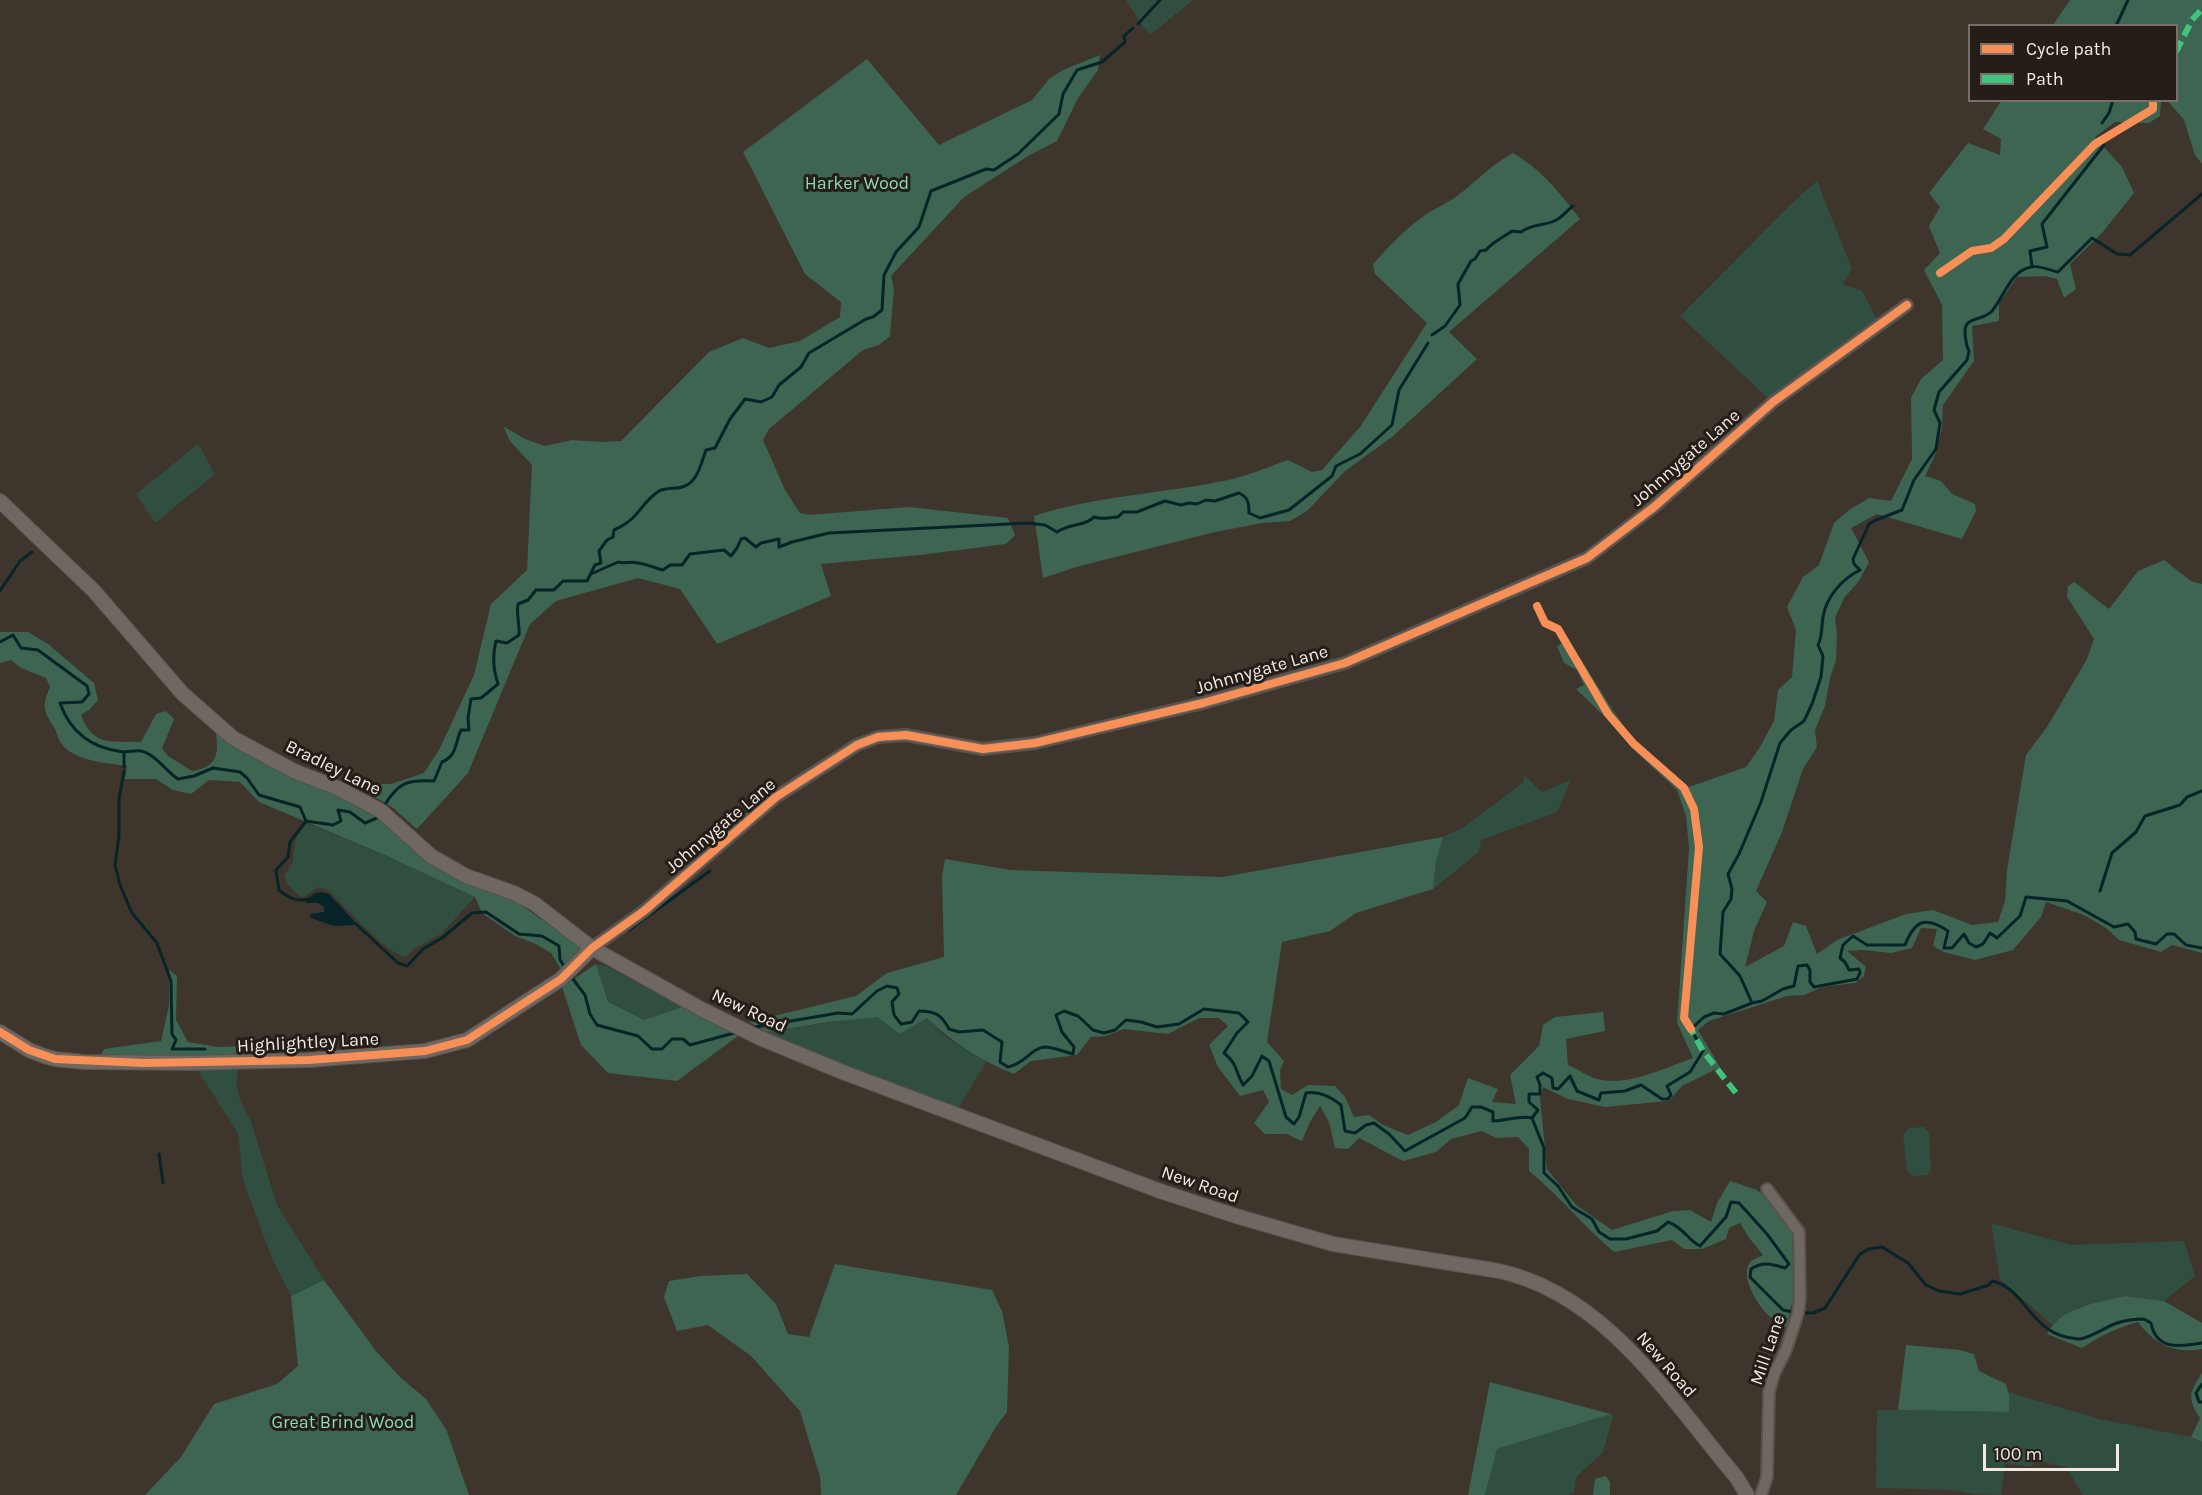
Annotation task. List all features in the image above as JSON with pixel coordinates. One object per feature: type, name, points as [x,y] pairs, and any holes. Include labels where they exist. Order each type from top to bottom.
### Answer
[{"type":"main road","name":"Bradley Lane","points":[[0,501],[94,591],[182,693],[233,738],[294,771],[340,789],[381,811],[431,856],[466,876],[514,893],[535,904],[592,948]]},
{"type":"main road","name":"Highlightley Lane","points":[[0,1032],[29,1050],[44,1056],[84,1062],[188,1063],[309,1060],[425,1051],[467,1040],[561,979],[592,948]]},
{"type":"main road","name":"New Road","points":[[592,948],[736,1027],[845,1073],[1160,1191],[1333,1244],[1518,1275],[1548,1288],[1588,1315],[1637,1356],[1737,1478],[1747,1495]]},
{"type":"street","name":"Johnnygate Lane","points":[[592,948],[644,911],[777,797],[857,745],[878,737],[906,735],[983,748],[1035,743],[1203,703],[1345,663],[1587,558],[1653,507],[1773,402],[1906,304]]},
{"type":"street","name":"Mill Lane","points":[[1761,1495],[1767,1477],[1769,1392],[1774,1374],[1790,1338],[1800,1299],[1799,1232],[1767,1189]]},
{"type":"green space","points":[[1126,0],[1193,0],[1151,34],[1143,27]]},
{"type":"green space","points":[[2070,0],[2202,0],[2202,164],[2195,155],[2184,120],[2169,102],[2178,102],[2178,24],[2054,24]]},
{"type":"green space","name":"Harker Wood","points":[[1100,55],[1098,70],[1078,98],[1057,141],[1028,156],[964,197],[891,276],[894,289],[890,336],[879,345],[863,350],[769,429],[763,440],[785,490],[800,513],[809,515],[909,507],[1008,518],[1015,535],[1006,544],[821,564],[831,596],[717,644],[680,589],[638,578],[556,601],[530,624],[468,773],[417,829],[392,807],[352,784],[391,784],[424,773],[439,750],[474,675],[491,604],[527,570],[532,465],[510,441],[503,426],[525,439],[545,446],[572,440],[621,441],[709,352],[743,338],[769,348],[800,341],[840,317],[841,302],[805,274],[743,152],[867,59],[939,145],[1032,100],[1049,79],[1063,70]]},
{"type":"green space","points":[[2000,102],[2161,102],[2160,116],[2149,123],[2115,122],[2095,137],[2122,167],[2134,193],[2102,233],[2070,264],[2076,289],[2064,298],[2057,279],[2045,276],[2017,277],[1999,303],[1999,321],[1972,326],[1974,361],[1943,405],[1942,428],[1935,455],[1925,476],[1941,481],[1952,494],[1975,504],[1976,511],[1962,539],[1877,514],[1851,528],[1869,562],[1859,581],[1844,598],[1835,618],[1836,660],[1825,706],[1815,730],[1817,747],[1803,769],[1782,832],[1756,891],[1767,902],[1754,931],[1745,967],[1784,946],[1793,922],[1806,926],[1817,954],[1837,940],[1906,914],[1933,910],[1972,925],[1998,922],[2005,901],[2007,870],[2026,755],[2047,727],[2087,659],[2094,639],[2067,597],[2068,586],[2074,582],[2109,609],[2138,571],[2164,560],[2191,581],[2202,584],[2202,953],[2172,945],[2161,952],[2119,940],[2106,928],[2084,915],[2046,902],[2041,917],[2013,950],[1975,960],[1944,952],[1933,946],[1937,929],[1921,928],[1912,948],[1891,953],[1847,951],[1866,967],[1864,976],[1855,983],[1822,987],[1804,995],[1787,996],[1709,1021],[1698,1030],[1720,1067],[1682,1086],[1669,1101],[1605,1107],[1568,1099],[1543,1087],[1540,1097],[1547,1169],[1576,1205],[1612,1230],[1673,1211],[1690,1210],[1711,1222],[1717,1203],[1730,1181],[1757,1190],[1762,1194],[1795,1234],[1797,1297],[1791,1306],[1787,1327],[1766,1312],[1749,1286],[1748,1267],[1751,1261],[1763,1255],[1740,1223],[1729,1228],[1726,1239],[1702,1249],[1684,1249],[1672,1240],[1614,1252],[1529,1171],[1529,1149],[1518,1137],[1496,1138],[1482,1131],[1451,1139],[1436,1152],[1403,1161],[1359,1138],[1348,1149],[1335,1148],[1329,1122],[1320,1106],[1302,1141],[1286,1134],[1265,1134],[1254,1123],[1269,1102],[1263,1090],[1240,1096],[1218,1067],[1209,1045],[1228,1026],[1219,1018],[1199,1018],[1168,1034],[1124,1029],[1106,1036],[1091,1037],[1077,1055],[1031,1061],[1014,1074],[968,1050],[927,1018],[900,1034],[877,1017],[766,1032],[749,1022],[856,996],[887,973],[944,957],[942,876],[945,859],[1011,870],[1223,877],[1443,837],[1436,861],[1433,889],[1356,913],[1330,931],[1282,942],[1267,1042],[1284,1061],[1280,1070],[1281,1089],[1292,1095],[1308,1085],[1335,1086],[1345,1097],[1354,1117],[1369,1115],[1383,1125],[1408,1135],[1436,1122],[1459,1105],[1468,1078],[1498,1089],[1492,1102],[1516,1104],[1510,1075],[1539,1046],[1543,1025],[1555,1017],[1603,1012],[1605,1031],[1566,1039],[1568,1065],[1597,1079],[1609,1081],[1633,1079],[1693,1058],[1677,1023],[1689,848],[1686,816],[1677,790],[1631,747],[1576,689],[1584,685],[1577,670],[1564,663],[1557,646],[1568,639],[1634,740],[1689,787],[1746,767],[1774,721],[1778,690],[1792,677],[1796,630],[1787,607],[1803,577],[1819,565],[1834,523],[1849,510],[1869,498],[1891,501],[1912,459],[1911,398],[1921,379],[1943,360],[1942,305],[1924,270],[1940,253],[1929,226],[1940,207],[1929,193],[1968,143],[2000,155],[2001,139],[1983,129]]},
{"type":"green space","points":[[1513,153],[1542,174],[1580,219],[1449,332],[1477,359],[1392,437],[1345,471],[1307,511],[1290,521],[1262,523],[1215,532],[1076,567],[1043,578],[1034,516],[1080,504],[1232,479],[1288,460],[1312,472],[1322,470],[1360,427],[1427,323],[1375,274],[1373,264],[1413,224],[1454,198],[1490,168]]},
{"type":"green space","points":[[1817,181],[1852,269],[1842,284],[1862,291],[1877,320],[1769,399],[1680,316],[1793,202]]},
{"type":"green space","points":[[198,444],[215,474],[155,523],[136,494]]},
{"type":"green space","points":[[0,632],[28,632],[48,644],[94,683],[98,700],[81,715],[91,733],[97,737],[112,741],[141,742],[156,714],[166,711],[174,719],[162,748],[168,756],[192,771],[206,767],[214,759],[217,748],[216,734],[378,817],[434,867],[511,898],[582,948],[562,971],[551,953],[515,936],[482,913],[475,897],[387,856],[259,802],[240,782],[209,780],[191,794],[173,790],[156,779],[125,779],[127,766],[91,760],[74,754],[60,741],[46,711],[45,703],[50,687],[46,678],[21,668],[11,660],[0,663]]},
{"type":"green space","points":[[1524,775],[1542,792],[1571,780],[1557,812],[1481,840],[1479,852],[1433,889],[1436,861],[1443,837],[1462,828],[1523,783]]},
{"type":"green space","points":[[306,823],[387,856],[475,897],[441,934],[415,948],[406,957],[397,954],[377,939],[329,891],[318,887],[302,898],[289,886],[284,876],[292,864],[296,838]]},
{"type":"green space","points":[[596,964],[606,966],[682,1007],[644,1020],[608,1002]]},
{"type":"green space","points":[[596,964],[608,1002],[644,1020],[682,1007],[738,1036],[677,1081],[608,1073],[581,1045],[562,987]]},
{"type":"green space","points":[[169,970],[177,976],[176,1020],[188,1042],[217,1047],[294,1045],[295,1054],[158,1058],[100,1057],[104,1049],[161,1041],[169,1006]]},
{"type":"green space","points":[[877,1017],[900,1034],[927,1018],[947,1038],[986,1062],[956,1112],[766,1032]]},
{"type":"green space","points":[[197,1069],[238,1069],[236,1083],[240,1100],[251,1122],[277,1205],[324,1280],[291,1296],[271,1256],[243,1180],[238,1133]]},
{"type":"green space","points":[[1924,1127],[1929,1133],[1931,1171],[1927,1175],[1912,1176],[1907,1171],[1903,1135],[1909,1128]]},
{"type":"green space","points":[[1991,1223],[2071,1245],[2184,1241],[2195,1276],[2164,1301],[2125,1296],[2079,1307],[2052,1325],[2000,1279]]},
{"type":"green space","points":[[835,1264],[992,1290],[1002,1311],[1009,1347],[1007,1412],[956,1495],[821,1495],[820,1477],[800,1411],[751,1356],[708,1325],[677,1331],[664,1297],[669,1281],[701,1276],[747,1274],[776,1304],[788,1334],[809,1337]]},
{"type":"green space","name":"Great Brind Wood","points":[[324,1280],[376,1351],[401,1378],[426,1399],[446,1429],[469,1495],[145,1495],[181,1457],[214,1404],[277,1384],[298,1366],[291,1296]]},
{"type":"green space","points":[[2125,1296],[2164,1301],[2202,1323],[2202,1349],[2183,1350],[2166,1346],[2144,1330],[2138,1322],[2108,1333],[2082,1348],[2047,1334],[2062,1317],[2081,1307]]},
{"type":"green space","points":[[1906,1345],[1960,1350],[1974,1354],[1979,1371],[2006,1384],[2009,1412],[1898,1410]]},
{"type":"green space","points":[[2202,1373],[2202,1442],[2191,1437],[2200,1418],[2191,1396]]},
{"type":"green space","points":[[1490,1382],[1611,1414],[1497,1449],[1485,1495],[1468,1495]]},
{"type":"green space","points":[[2008,1392],[2099,1419],[2191,1437],[2202,1442],[2202,1495],[2083,1495],[2066,1467],[2034,1460],[2032,1467],[2005,1463],[2001,1495],[1972,1494],[1954,1490],[1876,1488],[1877,1410],[2008,1412]]},
{"type":"green space","points":[[1611,1414],[1613,1416],[1603,1452],[1576,1477],[1574,1492],[1568,1495],[1485,1495],[1497,1449]]},
{"type":"green space","points":[[1606,1476],[1610,1482],[1610,1495],[1593,1495],[1595,1479]]},
{"type":"water","points":[[315,893],[329,894],[358,925],[334,926],[311,918],[310,914],[324,912],[324,907],[318,903],[306,903],[307,899]]},
{"type":"waterway","points":[[1138,24],[1160,0]]},
{"type":"waterway","points":[[2117,24],[2128,0]]},
{"type":"waterway","points":[[384,806],[394,792],[404,784],[434,781],[442,762],[453,753],[461,730],[469,730],[471,699],[481,698],[498,684],[494,662],[496,641],[507,643],[519,635],[518,604],[528,600],[536,590],[554,590],[563,581],[587,581],[595,565],[601,563],[599,551],[607,540],[613,537],[614,530],[629,521],[659,491],[683,487],[693,480],[706,450],[715,448],[730,419],[745,399],[761,402],[772,397],[779,385],[801,367],[809,353],[882,310],[884,275],[896,252],[919,227],[931,191],[986,169],[994,170],[1018,154],[1059,114],[1063,94],[1077,70],[1102,62],[1125,42],[1124,36],[1133,28]]},
{"type":"waterway","points":[[2102,123],[2109,113],[2112,102]]},
{"type":"waterway","points":[[2032,266],[2030,251],[2047,247],[2042,224],[2104,145]]},
{"type":"waterway","points":[[1752,1003],[1740,976],[1720,954],[1723,912],[1731,899],[1732,889],[1728,874],[1761,802],[1780,743],[1791,730],[1804,721],[1812,704],[1821,677],[1823,656],[1818,645],[1828,602],[1841,584],[1860,570],[1854,564],[1853,559],[1869,524],[1902,510],[1914,480],[1936,449],[1940,423],[1934,410],[1939,392],[1967,360],[1969,351],[1965,337],[1967,324],[1992,311],[2008,285],[2024,269],[2037,267],[2058,272],[2092,238],[2117,254],[2130,255],[2202,194]]},
{"type":"waterway","points":[[1432,335],[1445,326],[1460,305],[1458,284],[1471,261],[1480,251],[1486,250],[1512,231],[1521,232],[1557,220],[1573,206]]},
{"type":"waterway","points":[[591,574],[618,562],[632,562],[663,570],[670,565],[682,565],[690,554],[724,550],[731,556],[741,539],[745,538],[756,547],[761,543],[779,539],[779,547],[829,533],[1028,523],[1045,525],[1057,532],[1087,522],[1094,517],[1118,517],[1123,512],[1137,512],[1165,501],[1181,505],[1197,504],[1239,493],[1247,501],[1249,513],[1260,518],[1289,510],[1332,476],[1336,466],[1360,454],[1392,425],[1399,390],[1428,343]]},
{"type":"waterway","points":[[0,591],[20,561],[32,552]]},
{"type":"waterway","points":[[0,642],[13,635],[21,648],[38,650],[87,686],[89,694],[82,702],[60,703],[76,730],[83,737],[101,747],[123,752],[146,753],[178,779],[194,776],[213,768],[240,772],[259,795],[300,807],[306,821],[290,842],[288,857],[276,870],[279,890],[293,899],[309,899]]},
{"type":"waterway","points":[[124,752],[124,767]]},
{"type":"waterway","points":[[124,771],[119,799],[119,836],[115,865],[120,885],[132,913],[157,943],[171,981],[172,1034],[176,1040],[172,1049],[205,1049]]},
{"type":"waterway","points":[[2100,891],[2112,853],[2136,832],[2145,816],[2180,805],[2187,797],[2202,791]]},
{"type":"waterway","points":[[306,821],[333,825],[341,821],[338,810],[350,812],[365,823],[379,815]]},
{"type":"waterway","points":[[629,930],[710,871]]},
{"type":"waterway","points":[[1532,1118],[1538,1110],[1529,1102],[1529,1094],[1540,1094],[1537,1077],[1543,1073],[1552,1078],[1553,1088],[1558,1089],[1570,1076],[1577,1091],[1599,1100],[1601,1093],[1625,1091],[1641,1085],[1662,1099],[1668,1099],[1671,1095],[1667,1086],[1690,1072],[1703,1051],[1691,1029],[1704,1017],[1714,1013],[1724,1014],[1762,1001],[1783,989],[1794,986],[1798,966],[1807,965],[1810,970],[1810,982],[1814,987],[1857,979],[1859,969],[1849,970],[1840,958],[1843,945],[1853,936],[1867,945],[1905,945],[1913,930],[1927,922],[1948,931],[1944,948],[1952,948],[1964,934],[1969,943],[1976,947],[1983,944],[1990,933],[1997,938],[2020,916],[2026,897],[2067,901],[2114,927],[2128,924],[2135,932],[2136,939],[2156,944],[2167,934],[2174,934],[2186,945],[2202,948]]},
{"type":"waterway","points":[[357,925],[398,963],[407,966],[423,949],[442,938],[472,913],[486,912],[519,934],[542,936],[559,946],[560,960],[566,969]]},
{"type":"waterway","points":[[570,975],[585,995],[590,1014],[597,1025],[638,1036],[652,1049],[662,1049],[672,1039],[683,1039],[690,1045],[738,1032]]},
{"type":"waterway","points":[[750,1028],[838,1013],[852,1014],[877,991],[887,986],[897,988],[899,994],[892,1002],[894,1015],[901,1024],[912,1022],[919,1011],[925,1011],[934,1013],[944,1020],[949,1029],[959,1032],[983,1030],[1002,1042],[1000,1062],[1008,1067],[1019,1063],[1040,1048],[1045,1047],[1073,1054],[1074,1047],[1062,1032],[1056,1015],[1064,1011],[1078,1016],[1093,1030],[1104,1033],[1115,1030],[1126,1020],[1157,1027],[1179,1024],[1204,1009],[1239,1013],[1248,1022],[1237,1033],[1224,1053],[1234,1065],[1243,1085],[1252,1076],[1262,1056],[1269,1061],[1286,1117],[1294,1124],[1299,1117],[1306,1093],[1325,1095],[1341,1105],[1345,1131],[1355,1133],[1366,1125],[1374,1123],[1389,1134],[1405,1151],[1465,1118],[1472,1107],[1481,1107],[1493,1112],[1493,1121],[1532,1118]]},
{"type":"waterway","points":[[1532,1118],[1544,1148],[1544,1173],[1558,1186],[1572,1207],[1592,1219],[1599,1232],[1610,1239],[1626,1239],[1657,1231],[1668,1222],[1700,1246],[1726,1217],[1731,1202],[1739,1203],[1767,1234],[1789,1264],[1785,1268],[1764,1264],[1751,1269],[1750,1277],[1783,1310],[1813,1313],[1825,1308],[1860,1254],[1869,1249],[1882,1247],[1908,1263],[1926,1285],[1939,1291],[1960,1294],[1989,1285],[1992,1281],[2004,1286],[2014,1293],[2049,1330],[2062,1336],[2082,1339],[2117,1323],[2144,1319],[2151,1323],[2158,1338],[2170,1345],[2202,1343]]},
{"type":"waterway","points":[[159,1154],[163,1183]]},
{"type":"waterway","points":[[2202,1384],[2196,1393],[2199,1402],[2202,1402]]},
{"type":"marked path","points":[[2178,48],[2192,20],[2202,9]]},
{"type":"marked path","points":[[1688,1024],[1703,1051],[1736,1093]]},
{"type":"cycle path","points":[[1940,273],[1972,251],[1991,248],[2004,239],[2095,144],[2153,109],[2153,102]]},
{"type":"cycle path","points":[[0,1032],[29,1050],[55,1059],[144,1063],[309,1060],[425,1051],[467,1040],[561,979],[592,948],[644,911],[776,797],[857,745],[878,737],[906,735],[983,749],[1035,743],[1203,703],[1345,663],[1587,558],[1654,507],[1773,402],[1907,305]]},
{"type":"cycle path","points":[[1537,606],[1545,623],[1558,629],[1608,714],[1634,744],[1684,788],[1694,809],[1699,847],[1684,1018],[1691,1029]]}]
